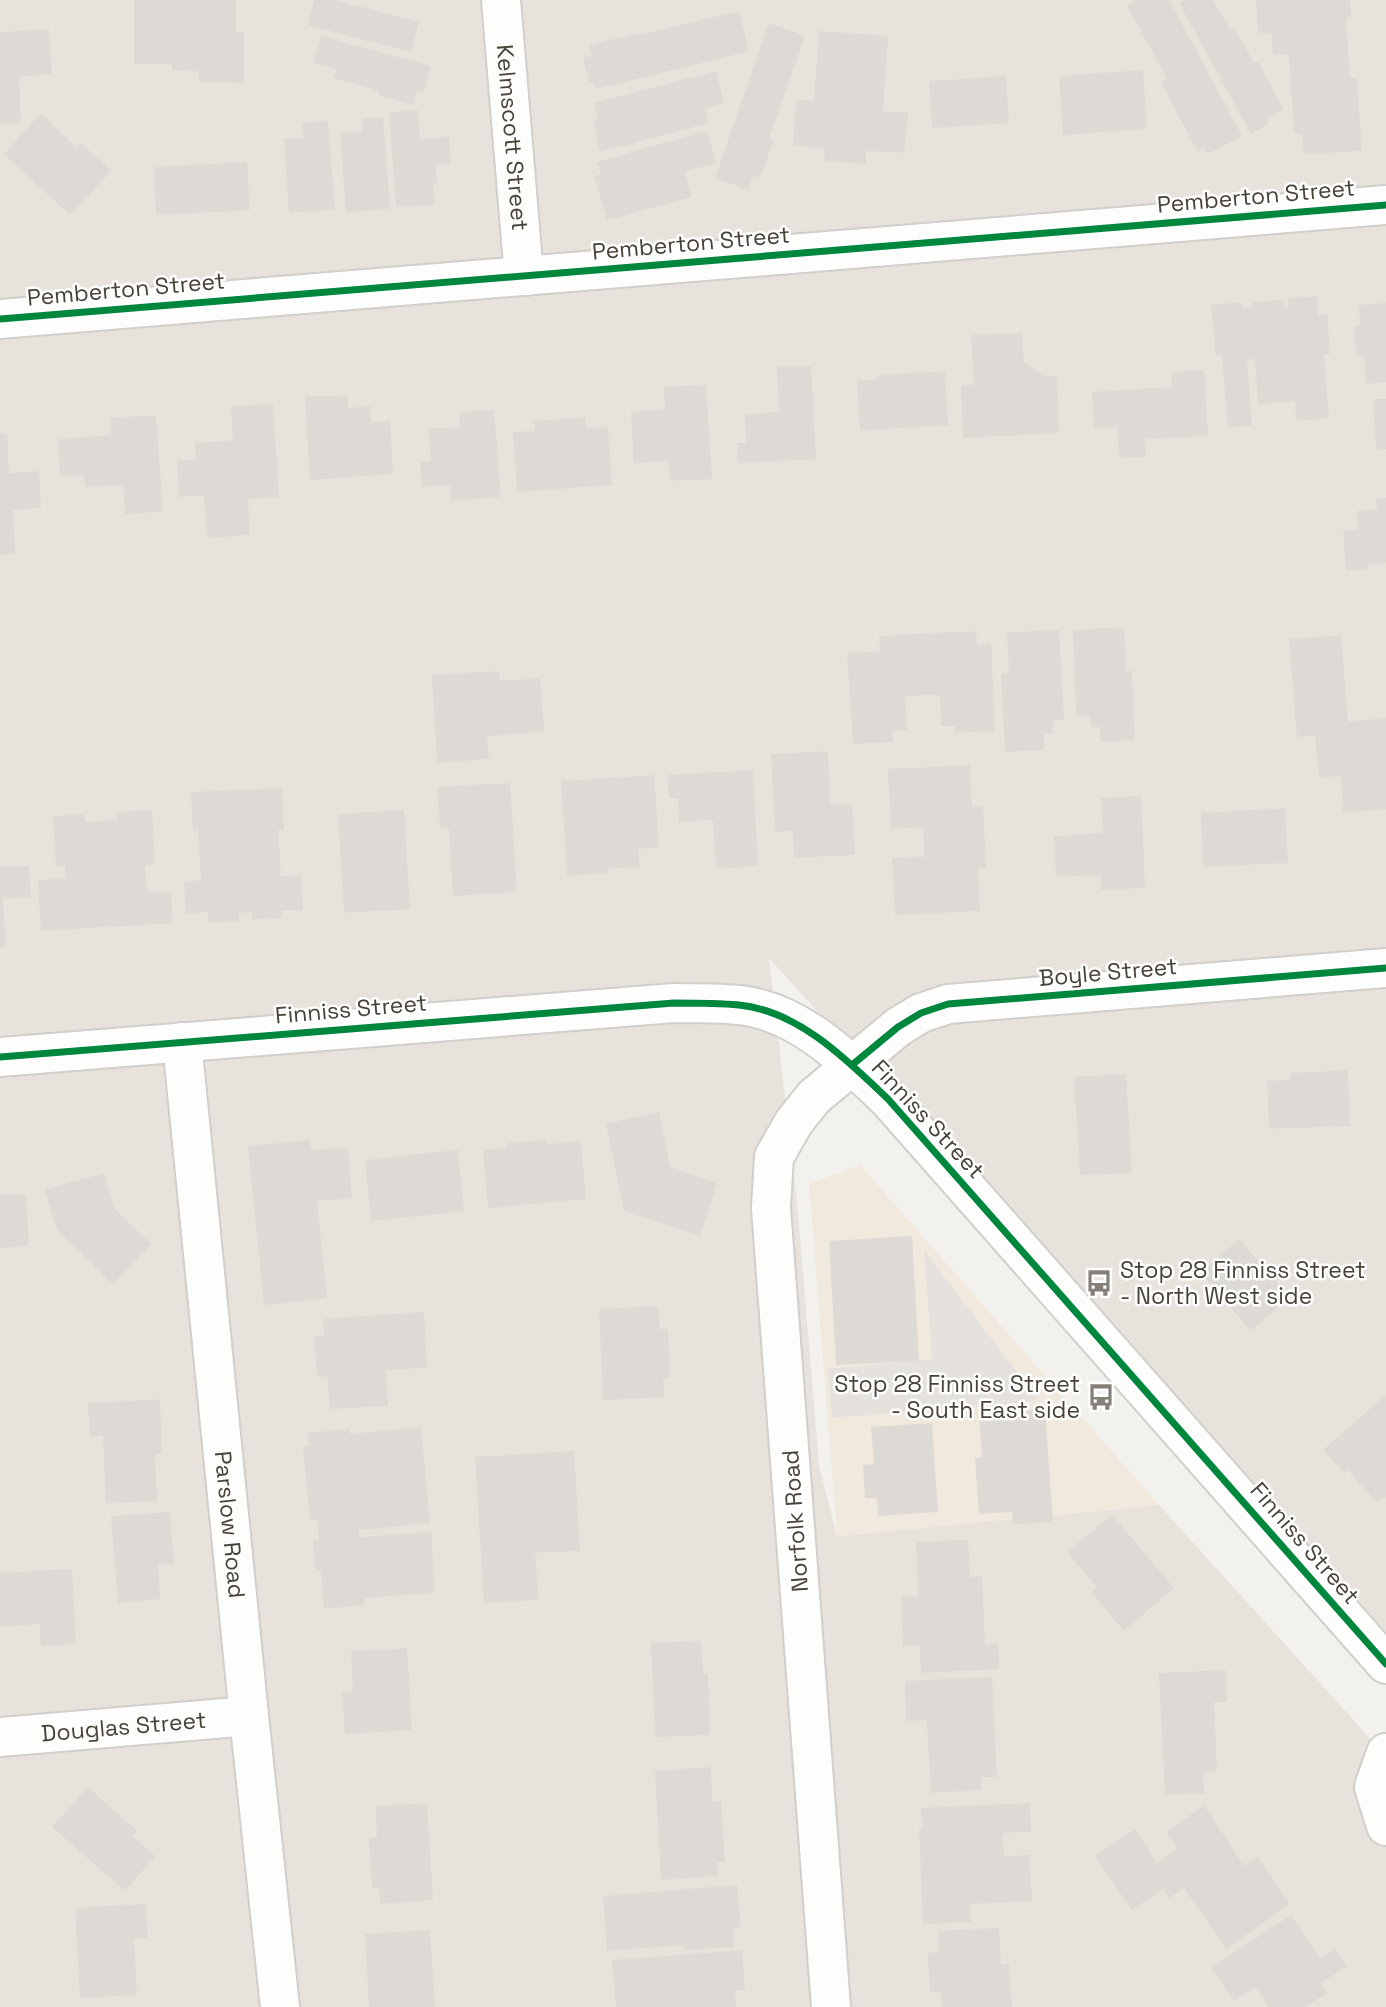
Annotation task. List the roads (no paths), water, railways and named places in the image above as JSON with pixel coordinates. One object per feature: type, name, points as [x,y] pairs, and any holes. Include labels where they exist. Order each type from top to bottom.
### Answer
[{"type":"street","name":"Kelmscott Street","points":[[501,0],[524,276]]},
{"type":"street","name":"Pemberton Street","points":[[0,319],[1386,205]]},
{"type":"street","name":"Boyle Street","points":[[852,1065],[898,1027],[921,1013],[948,1004],[1386,968]]},
{"type":"street","name":"Finniss Street","points":[[0,1057],[674,1003],[741,1005],[772,1013],[798,1024],[852,1065],[888,1100],[1386,1664]]},
{"type":"street","name":"Parslow Road","points":[[182,1042],[280,2007]]},
{"type":"street","name":"Norfolk Road","points":[[831,2007],[771,1208],[774,1157],[787,1133],[814,1097],[852,1065]]},
{"type":"street","name":"Douglas Street","points":[[0,1737],[249,1716]]},
{"type":"street","points":[[1386,1753],[1374,1787],[1386,1826]]},
{"type":"place","name":"Stop 28 Finniss Street - North West side","points":[[1099,1283]]},
{"type":"place","name":"Stop 28 Finniss Street - South East side","points":[[1101,1397]]}]
